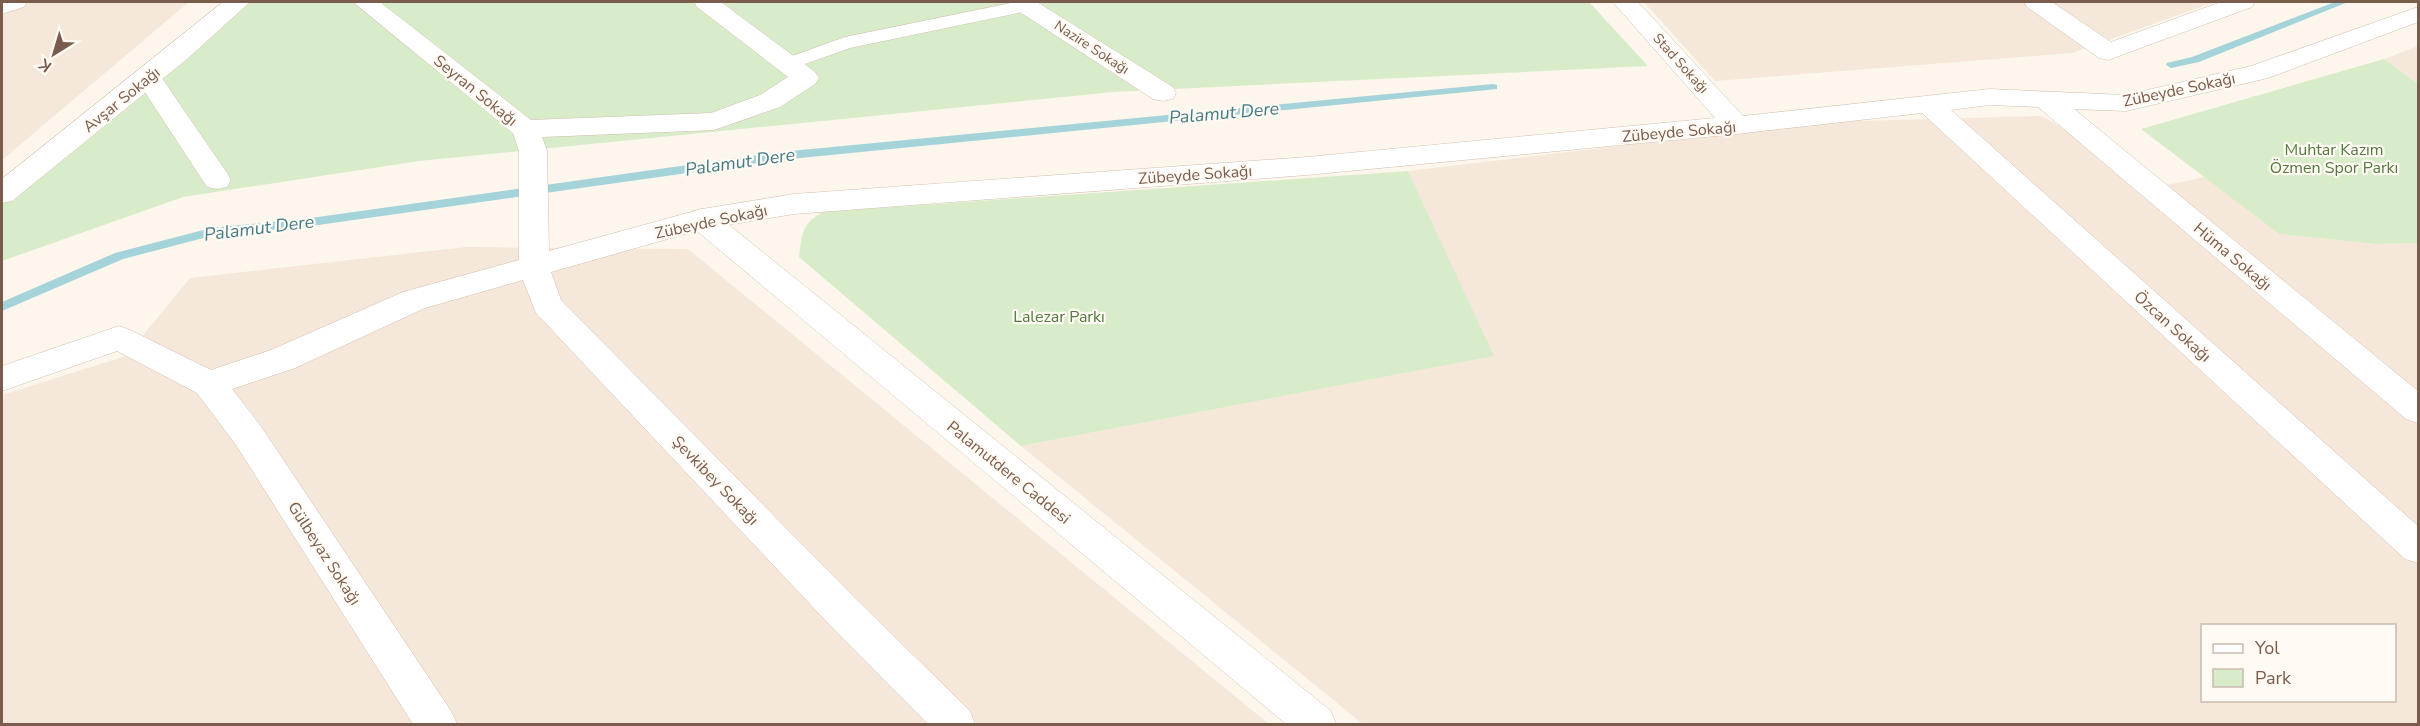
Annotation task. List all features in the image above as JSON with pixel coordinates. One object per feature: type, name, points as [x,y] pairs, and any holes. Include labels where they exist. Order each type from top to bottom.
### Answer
[{"type":"street","points":[[2,6],[15,2]]},
{"type":"street","name":"Avşar Sokağı","points":[[2,194],[238,2]]},
{"type":"street","name":"Seyran Sokağı","points":[[365,2],[525,129],[533,151],[533,191]]},
{"type":"street","points":[[525,129],[714,121],[770,101],[806,78],[706,2]]},
{"type":"street","name":"Stad Sokağı","points":[[1625,2],[1737,125]]},
{"type":"street","points":[[2036,2],[2117,77],[2243,2]]},
{"type":"street","name":"Nazire Sokağı","points":[[1024,3],[1163,93]]},
{"type":"street","name":"Zübeyde Sokağı","points":[[209,384],[283,359],[414,300],[702,219],[794,204],[1306,166],[1737,125],[1989,97],[2047,101],[2117,77],[2259,72],[2418,14]]},
{"type":"street","points":[[148,77],[217,180]]},
{"type":"street","name":"Hüma Sokağı","points":[[2047,101],[2418,410]]},
{"type":"street","name":"Özcan Sokağı","points":[[1928,104],[2418,548]]},
{"type":"street","name":"Şevkibey Sokağı","points":[[533,191],[534,266],[547,305],[840,609],[955,724]]},
{"type":"street","name":"Palamutdere Caddesi","points":[[702,219],[1316,724]]},
{"type":"street","points":[[2,379],[119,338],[209,384]]},
{"type":"street","name":"Gülbeyaz Sokağı","points":[[209,384],[249,435],[436,724]]},
{"type":"lane","points":[[788,64],[845,43],[1024,3]]},
{"type":"shaded area","points":[[2,2],[189,2],[2,160]]},
{"type":"shaded area","points":[[1644,2],[2215,2],[2072,53],[1715,81]]},
{"type":"shaded area","points":[[2418,46],[2418,84],[2384,59]]},
{"type":"shaded area","points":[[2042,116],[2162,186],[2205,177],[2279,234],[2375,244],[2418,243],[2418,724],[1363,724],[1021,446],[1493,356],[1408,171],[1820,122]]},
{"type":"shaded area","points":[[466,247],[688,249],[1269,724],[2,724],[2,395],[126,356],[190,278]]},
{"type":"green space","points":[[226,2],[1589,2],[1648,66],[1113,92],[419,161],[183,197],[2,261],[2,202]]},
{"type":"green space","name":"Muhtar Kazım Özmen Spor Parkı","points":[[2384,59],[2418,84],[2418,243],[2375,244],[2279,234],[2141,129]]},
{"type":"green space","name":"Lalezar Parkı","points":[[1408,171],[1494,356],[1021,446],[799,257],[804,230],[816,216],[823,212]]},
{"type":"waterway","points":[[2171,65],[2195,60],[2343,2]]},
{"type":"waterway","name":"Palamut Dere","points":[[2,307],[119,256],[211,232],[311,222],[780,156],[1493,87]]}]
